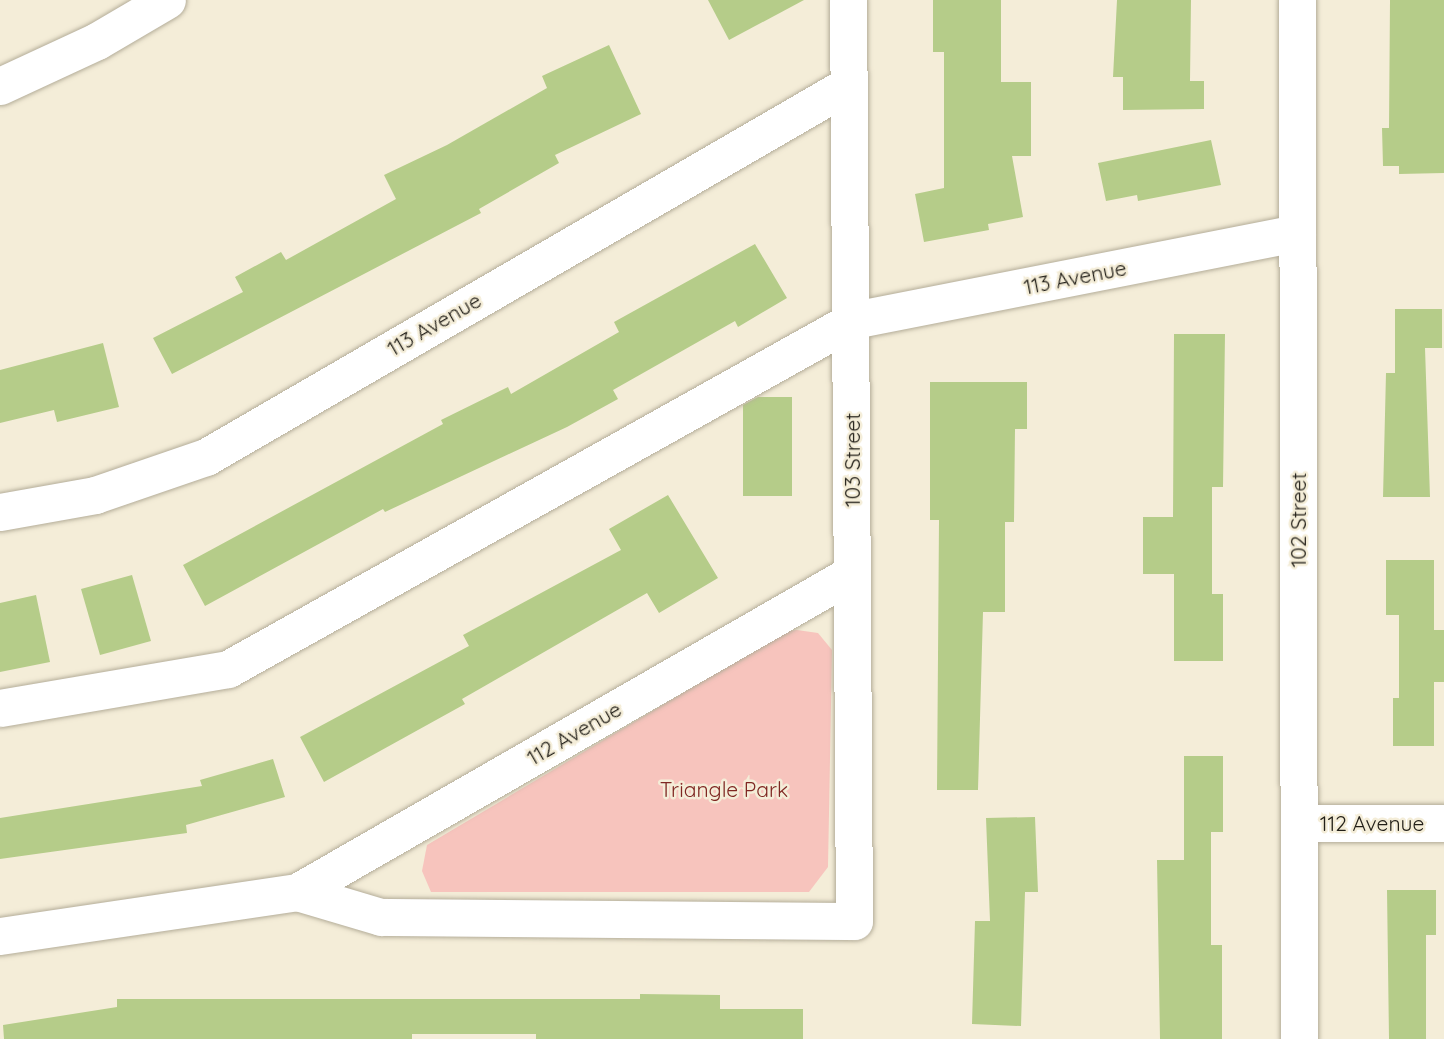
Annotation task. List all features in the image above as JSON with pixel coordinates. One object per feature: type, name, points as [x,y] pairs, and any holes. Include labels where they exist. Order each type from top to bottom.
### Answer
[{"type":"street","points":[[0,86],[97,41],[167,0]]},
{"type":"street","name":"103 Street","points":[[848,0],[853,320],[854,921]]},
{"type":"street","name":"102 Street","points":[[1297,0],[1299,1039]]},
{"type":"street","name":"113 Avenue","points":[[0,512],[95,495],[206,457],[848,85]]},
{"type":"street","name":"113 Avenue","points":[[0,708],[229,669],[853,320],[1297,233]]},
{"type":"street","name":"112 Avenue","points":[[0,936],[297,892],[852,574]]},
{"type":"street","name":"112 Avenue","points":[[1300,823],[1444,823]]},
{"type":"street","name":"112 Avenue","points":[[297,892],[381,916],[854,921]]},
{"type":"green space","name":"Triangle Park","points":[[787,631],[818,633],[832,650],[828,867],[809,892],[431,892],[422,871],[427,845]]},
{"type":"building","points":[[708,0],[804,0],[729,40]]},
{"type":"building","points":[[933,0],[1001,0],[1001,82],[1031,82],[1031,156],[1012,156],[1023,217],[988,224],[989,230],[924,242],[915,194],[944,188],[944,52],[933,52]]},
{"type":"building","points":[[1117,0],[1191,0],[1190,81],[1204,81],[1204,109],[1123,110],[1123,77],[1113,77]]},
{"type":"building","points":[[1390,0],[1444,0],[1444,173],[1399,174],[1399,166],[1383,166],[1382,128],[1389,128]]},
{"type":"building","points":[[609,45],[641,114],[555,155],[559,163],[479,209],[481,213],[172,374],[153,338],[243,292],[235,277],[281,252],[286,260],[396,199],[384,175],[447,145],[547,88],[542,76]]},
{"type":"building","points":[[1211,140],[1221,185],[1138,201],[1137,195],[1106,201],[1098,163]]},
{"type":"building","points":[[755,244],[787,298],[738,327],[735,321],[613,390],[618,399],[567,427],[385,512],[383,509],[205,606],[183,565],[443,424],[441,420],[508,387],[511,394],[619,332],[614,322]]},
{"type":"building","points":[[1395,309],[1442,309],[1442,348],[1425,348],[1430,497],[1383,497],[1386,373],[1395,373]]},
{"type":"building","points":[[1174,334],[1225,334],[1223,487],[1212,487],[1212,594],[1223,594],[1223,661],[1174,661],[1174,574],[1143,574],[1143,517],[1173,517]]},
{"type":"building","points":[[103,343],[119,407],[57,422],[54,410],[0,423],[0,370]]},
{"type":"building","points":[[930,382],[1027,382],[1027,429],[1015,429],[1014,522],[1005,522],[1005,612],[983,612],[978,790],[937,790],[939,520],[930,520]]},
{"type":"building","points":[[758,397],[792,397],[792,496],[743,496],[743,405]]},
{"type":"building","points":[[668,495],[718,578],[659,613],[647,593],[462,699],[465,704],[324,782],[300,737],[469,646],[463,635],[621,550],[609,529]]},
{"type":"building","points":[[1386,560],[1434,560],[1434,630],[1444,630],[1444,682],[1434,682],[1434,746],[1393,746],[1393,698],[1399,698],[1399,615],[1386,615]]},
{"type":"building","points":[[132,575],[151,641],[100,655],[81,589]]},
{"type":"building","points":[[36,595],[50,662],[0,672],[0,603]]},
{"type":"building","points":[[1184,756],[1223,756],[1223,832],[1211,832],[1211,945],[1222,945],[1222,1039],[1160,1039],[1157,860],[1184,860]]},
{"type":"building","points":[[273,759],[285,797],[186,825],[187,833],[0,859],[0,818],[202,786],[200,780]]},
{"type":"building","points":[[1035,817],[1038,892],[1025,892],[1021,1026],[972,1024],[975,921],[990,921],[986,818]]},
{"type":"building","points":[[1387,890],[1436,890],[1436,935],[1426,935],[1426,1039],[1389,1039]]},
{"type":"building","points":[[640,994],[720,995],[720,1009],[803,1009],[803,1039],[536,1039],[536,1034],[412,1034],[412,1039],[4,1039],[3,1025],[117,1007],[117,999],[640,999]]}]
